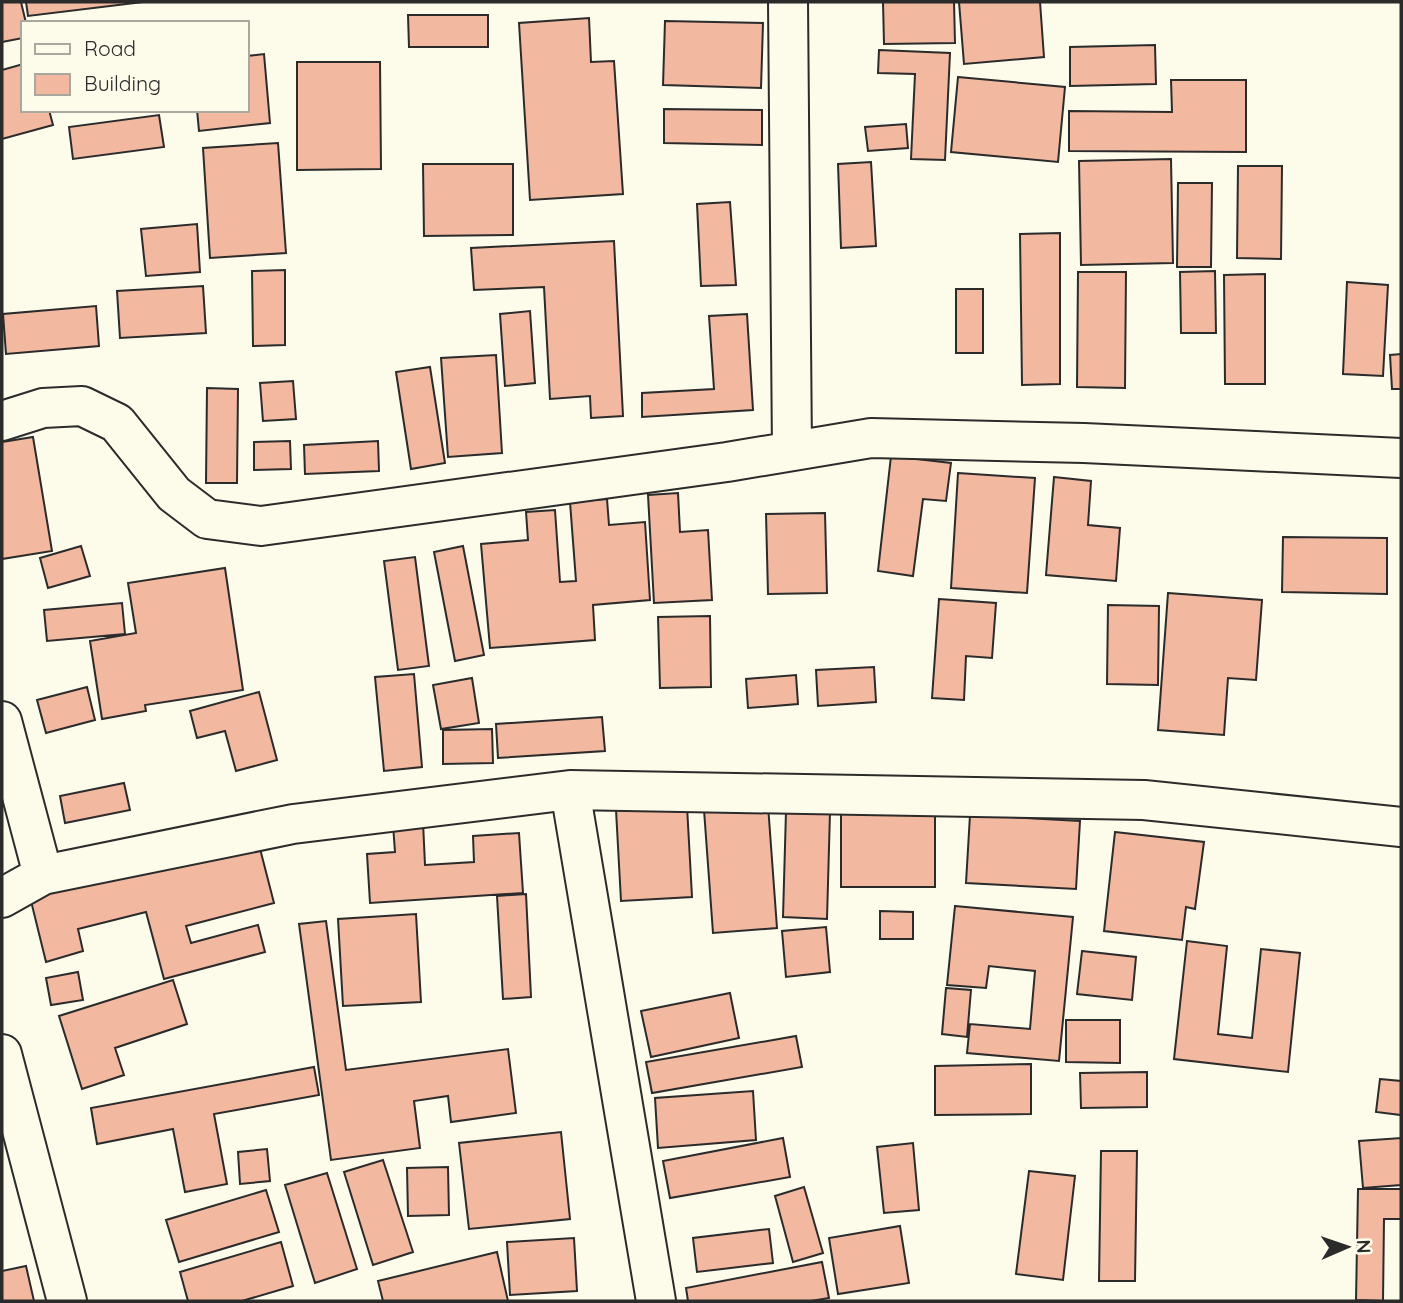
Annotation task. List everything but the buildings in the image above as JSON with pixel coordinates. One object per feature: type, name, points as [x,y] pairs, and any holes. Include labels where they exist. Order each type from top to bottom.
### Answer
[{"type":"street","points":[[788,2],[792,451]]},
{"type":"street","points":[[2,421],[43,408],[82,406],[117,423],[174,494],[207,519],[261,526],[727,462],[871,438],[1084,443],[1401,458]]},
{"type":"street","points":[[2,721],[43,875]]},
{"type":"street","points":[[570,790],[656,1301]]},
{"type":"street","points":[[2,898],[43,875],[293,824],[570,790],[1144,800],[1401,827]]},
{"type":"street","points":[[2,1054],[67,1301]]}]
